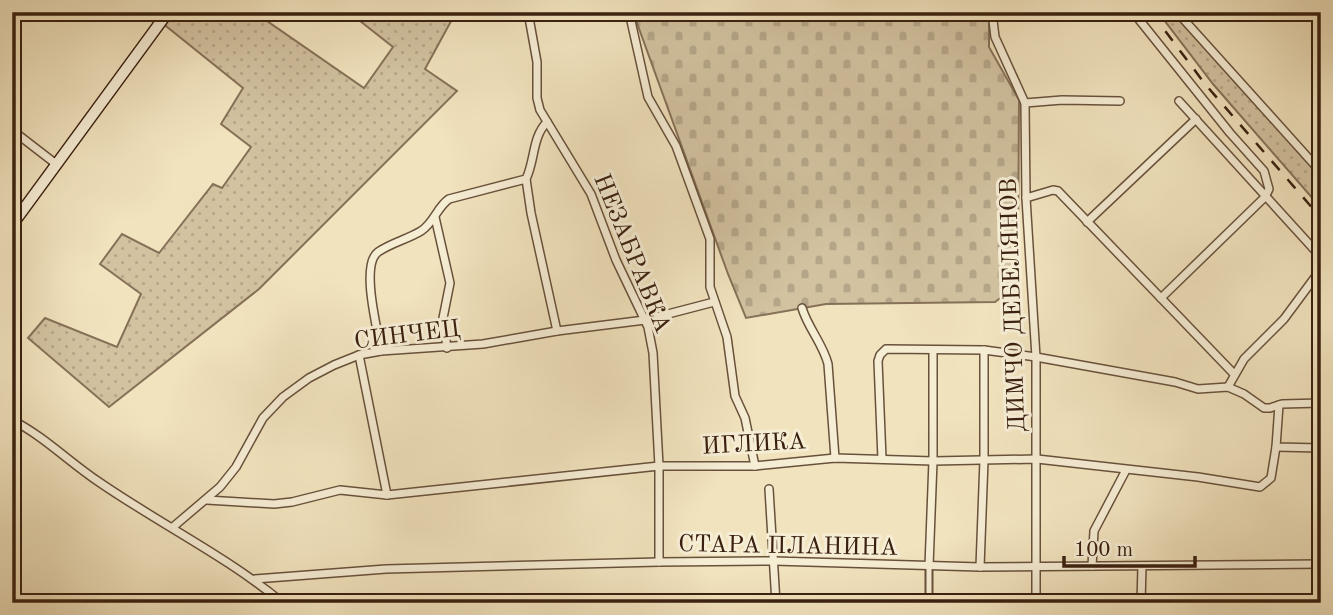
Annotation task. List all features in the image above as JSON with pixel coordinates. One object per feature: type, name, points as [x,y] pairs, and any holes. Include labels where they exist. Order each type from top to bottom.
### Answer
[{"type":"main road","points":[[12,225],[168,12]]},
{"type":"street","name":"НЕЗАБРАВКА","points":[[528,12],[537,62],[537,97],[547,122],[591,194],[616,260],[645,320],[653,353],[659,466],[659,562]]},
{"type":"street","points":[[629,12],[648,97],[676,146],[710,239],[710,287],[727,337],[735,396],[745,418],[755,466]]},
{"type":"street","name":"ДИМЧО ДЕБЕЛЯНОВ","points":[[992,12],[995,37],[1025,103],[1027,198],[1036,357],[1037,603]]},
{"type":"street","points":[[1133,12],[1264,171],[1269,189],[1265,197],[1161,298]]},
{"type":"street","points":[[1177,12],[1317,163],[1321,172]]},
{"type":"street","points":[[1025,103],[1062,100],[1120,101]]},
{"type":"street","points":[[1180,101],[1321,257]]},
{"type":"street","points":[[1087,222],[1196,118]]},
{"type":"street","points":[[547,122],[538,134],[526,179],[557,331]]},
{"type":"street","points":[[12,130],[56,164]]},
{"type":"street","points":[[381,351],[370,284],[371,260],[377,253],[424,230],[443,203],[449,199],[526,179]]},
{"type":"street","points":[[1027,198],[1058,191],[1234,374]]},
{"type":"street","points":[[435,216],[450,283],[443,318],[447,348]]},
{"type":"street","points":[[1227,387],[1244,359],[1284,319],[1321,270]]},
{"type":"street","name":"СИНЧЕЦ","points":[[173,527],[206,500],[228,477],[263,418],[283,397],[309,378],[359,355],[483,344],[645,320],[714,302]]},
{"type":"street","points":[[802,308],[811,330],[826,354],[835,457]]},
{"type":"street","points":[[883,459],[878,360],[886,349],[984,350],[1036,357],[1175,382],[1198,389],[1227,387],[1244,394],[1264,408],[1321,403]]},
{"type":"street","points":[[929,603],[933,350]]},
{"type":"street","points":[[980,567],[985,460],[984,350]]},
{"type":"street","points":[[359,355],[387,495]]},
{"type":"street","name":"ИГЛИКА","points":[[206,500],[274,504],[340,490],[387,495],[659,466],[755,466],[835,457],[933,461],[1037,459],[1198,477],[1260,487],[1267,484],[1271,478],[1279,405]]},
{"type":"street","points":[[12,419],[37,433],[101,484],[255,579],[283,603]]},
{"type":"street","points":[[1276,447],[1321,448]]},
{"type":"street","points":[[1092,566],[1094,531],[1126,470]]},
{"type":"street","points":[[769,489],[776,603]]},
{"type":"street","name":"СТАРА ПЛАНИНА","points":[[255,579],[386,569],[659,562],[774,561],[980,567],[1321,564]]},
{"type":"street","points":[[1141,603],[1142,566]]},
{"type":"green space","points":[[168,12],[254,12],[364,88],[393,47],[355,17],[358,12],[456,12],[425,69],[457,91],[259,289],[109,407],[28,338],[45,318],[117,347],[141,294],[100,264],[122,234],[159,253],[213,184],[222,188],[251,147],[221,124],[243,88],[161,22]]},
{"type":"green space","points":[[633,12],[989,12],[989,47],[1019,100],[1018,256],[1003,296],[995,302],[826,304],[746,318]]},
{"type":"green space","points":[[1158,12],[1181,12],[1321,172],[1321,208],[1213,84]]},
{"type":"railway","points":[[1151,12],[1205,84],[1321,218]]}]
